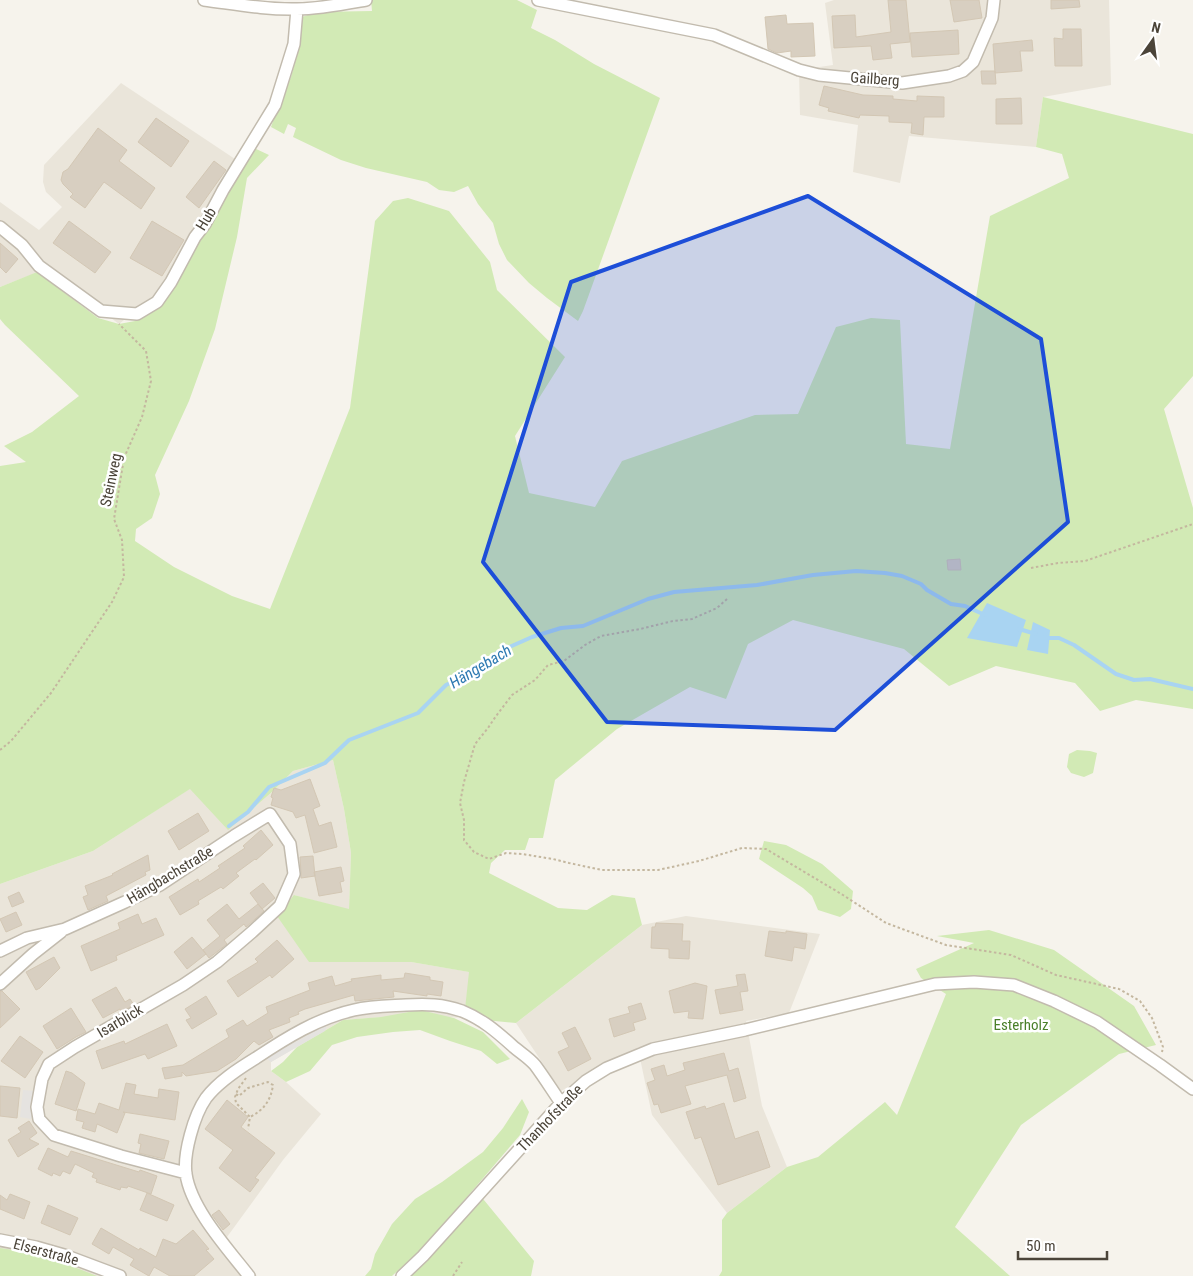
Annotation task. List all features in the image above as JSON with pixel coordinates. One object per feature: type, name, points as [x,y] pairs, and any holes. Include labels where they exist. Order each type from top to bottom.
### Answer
[{"type":"street","points":[[204,0],[254,7],[297,9],[366,0]]},
{"type":"street","name":"Gailberg","points":[[538,0],[714,35],[819,75],[902,83],[949,76],[963,71],[973,62],[992,18],[994,0]]},
{"type":"street","name":"Hub","points":[[0,227],[22,245],[38,266],[101,311],[137,314],[157,302],[171,282],[195,237],[205,224],[223,190],[275,105],[294,44],[297,9]]},
{"type":"street","name":"Hängbachstraße","points":[[0,951],[27,938],[65,929],[160,885],[270,814]]},
{"type":"street","name":"Isarblick","points":[[186,1173],[121,1156],[54,1135],[39,1119],[37,1107],[42,1079],[49,1064],[183,985],[217,962],[280,906],[294,874],[290,844],[270,814]]},
{"type":"street","name":"Hängbachstraße","points":[[0,984],[33,954],[65,929]]},
{"type":"street","name":"Thanhofstraße","points":[[402,1276],[423,1256],[560,1102],[586,1081],[607,1068],[653,1049],[745,1030],[935,984],[974,982],[1014,985],[1054,1001],[1097,1022],[1193,1089]]},
{"type":"street","points":[[249,1276],[198,1209],[186,1173],[187,1152],[191,1132],[206,1098],[223,1081],[249,1062],[305,1028],[353,1010],[376,1006],[436,1004],[462,1011],[484,1022],[533,1063],[560,1102]]},
{"type":"street","name":"Elserstraße","points":[[0,1240],[64,1255],[120,1276]]},
{"type":"path","name":"Steinweg","points":[[0,750],[11,740],[50,693],[112,602],[124,577],[122,540],[114,519],[124,458],[142,418],[151,381],[146,350],[107,312]]},
{"type":"path","points":[[1030,568],[1085,561],[1193,524]]},
{"type":"path","points":[[727,599],[716,608],[692,619],[673,621],[601,636],[585,645],[564,661],[548,665],[535,680],[512,695],[475,744],[464,782],[460,803],[464,820],[464,840],[474,852],[489,859],[506,854],[522,854],[602,870],[658,870],[699,861],[742,848],[766,849],[886,923],[946,945],[1011,956],[1056,975],[1119,989],[1140,1001],[1152,1018],[1162,1046],[1160,1065]]},
{"type":"path","points":[[249,1062],[251,1070],[235,1097],[236,1102],[250,1117]]},
{"type":"path","points":[[236,1094],[239,1096],[248,1088],[268,1082],[273,1085],[266,1106],[250,1117]]},
{"type":"path","points":[[248,1129],[250,1117]]},
{"type":"path","points":[[453,1276],[462,1262]]},
{"type":"highlighted area","points":[[808,196],[1041,339],[1068,522],[835,730],[607,722],[483,562],[571,282]]},
{"type":"shaded area","points":[[834,0],[1109,0],[1111,85],[1043,97],[1036,147],[909,136],[900,183],[853,172],[858,125],[800,115],[799,70],[833,65],[825,3]]},
{"type":"shaded area","points":[[121,83],[238,161],[155,295],[119,324],[46,269],[0,287],[0,202],[39,230],[62,207],[46,192],[43,182],[44,165]]},
{"type":"shaded area","points":[[333,760],[351,853],[349,910],[294,895],[309,962],[411,962],[470,972],[464,1018],[412,1015],[343,1020],[271,1062],[271,1071],[321,1114],[283,1160],[227,1237],[257,1276],[0,1276],[0,884],[93,851],[191,788],[228,829],[272,792],[293,771]]},
{"type":"shaded area","points":[[686,916],[820,934],[789,1013],[746,1021],[762,1106],[787,1167],[727,1213],[652,1115],[639,1047],[561,1091],[516,1023],[642,925]]},
{"type":"shaded area","points":[[327,1025],[325,1031],[271,1062],[266,1058]]},
{"type":"shaded area","points":[[23,1090],[34,1091],[31,1119],[20,1117]]},
{"type":"green space","points":[[371,0],[517,0],[537,10],[531,28],[594,64],[660,98],[578,321],[529,283],[507,260],[499,244],[493,223],[478,204],[468,186],[454,192],[439,190],[427,182],[366,168],[341,160],[293,137],[296,128],[288,124],[284,134],[271,127],[291,77],[297,54],[302,17],[316,12],[372,11]]},
{"type":"green space","points":[[1043,97],[1193,134],[1193,376],[1164,409],[1193,508],[1193,709],[1136,700],[1100,711],[1075,683],[996,666],[949,686],[904,649],[793,620],[748,644],[726,699],[690,687],[617,729],[555,780],[543,838],[529,838],[525,850],[505,850],[491,863],[489,873],[558,908],[587,910],[612,895],[635,898],[642,925],[516,1023],[464,1018],[469,972],[411,962],[309,962],[277,916],[294,895],[349,909],[351,853],[333,760],[293,771],[228,830],[190,789],[93,851],[0,884],[0,466],[26,462],[4,446],[32,432],[79,396],[0,319],[0,287],[37,272],[98,318],[119,324],[135,321],[158,309],[176,284],[254,148],[269,155],[247,178],[237,237],[215,329],[189,401],[155,475],[160,494],[152,518],[136,529],[135,541],[174,567],[232,596],[270,609],[350,408],[375,221],[393,201],[408,198],[449,211],[490,262],[497,290],[565,357],[515,436],[529,493],[595,507],[622,461],[755,415],[798,414],[836,327],[871,318],[900,320],[906,444],[950,449],[990,216],[1069,178],[1062,154],[1036,147]]},
{"type":"green space","points":[[1077,750],[1097,753],[1093,773],[1084,777],[1071,773],[1067,767],[1069,754]]},
{"type":"green space","points":[[764,841],[786,845],[822,864],[853,891],[851,909],[840,917],[818,910],[812,896],[803,888],[759,859]]},
{"type":"green space","name":"Esterholz","points":[[989,930],[1054,950],[1134,1006],[1156,1045],[1119,1054],[1021,1125],[955,1227],[1010,1276],[719,1276],[722,1271],[722,1220],[727,1213],[787,1167],[818,1157],[885,1102],[897,1115],[946,994],[921,978],[916,969],[974,943],[937,936]]},
{"type":"green space","points":[[420,1010],[454,1018],[483,1032],[510,1059],[497,1064],[481,1051],[420,1030],[357,1037],[332,1045],[310,1071],[286,1082],[271,1071],[283,1062],[297,1047],[343,1020],[381,1017]]},
{"type":"green space","points":[[522,1099],[529,1112],[520,1135],[443,1225],[392,1276],[365,1276],[371,1269],[375,1254],[392,1224],[415,1199],[483,1152],[503,1128]]},
{"type":"green space","points":[[479,1194],[534,1261],[531,1276],[402,1276]]},
{"type":"green space","points":[[0,1248],[41,1254],[97,1276],[0,1276]]},
{"type":"water","points":[[987,603],[1026,620],[1017,647],[967,638]]},
{"type":"water","points":[[1033,622],[1050,630],[1048,654],[1027,650]]},
{"type":"building","points":[[888,0],[906,0],[910,42],[890,44],[892,58],[873,60],[871,46],[834,48],[832,16],[855,15],[856,37],[891,32]]},
{"type":"building","points":[[950,0],[979,0],[982,18],[954,22]]},
{"type":"building","points":[[1051,0],[1079,0],[1080,7],[1051,9]]},
{"type":"building","points":[[786,15],[787,24],[813,23],[815,56],[791,57],[791,51],[777,53],[768,49],[765,17]]},
{"type":"building","points":[[1063,29],[1081,29],[1082,66],[1055,66],[1054,38],[1063,39]]},
{"type":"building","points":[[958,30],[959,54],[912,57],[910,33]]},
{"type":"building","points":[[1032,40],[1033,51],[1020,51],[1022,71],[995,73],[993,44]]},
{"type":"building","points":[[981,71],[995,71],[996,84],[982,84]]},
{"type":"building","points":[[824,86],[863,95],[893,96],[893,99],[917,101],[917,96],[944,97],[944,117],[924,117],[923,135],[911,133],[912,123],[889,122],[889,116],[860,115],[859,118],[828,111],[829,108],[819,105]]},
{"type":"building","points":[[1021,98],[1022,124],[996,124],[996,99]]},
{"type":"building","points":[[156,118],[189,141],[171,167],[138,142]]},
{"type":"building","points":[[98,128],[127,150],[119,161],[155,188],[141,209],[104,182],[85,208],[70,197],[73,194],[63,184],[61,180],[63,172],[68,169]]},
{"type":"building","points":[[214,161],[226,170],[199,208],[186,197]]},
{"type":"building","points":[[69,221],[111,252],[95,273],[53,243]]},
{"type":"building","points":[[152,221],[184,240],[162,276],[130,258]]},
{"type":"building","points":[[0,243],[18,259],[6,273],[0,267]]},
{"type":"building","points":[[960,559],[961,570],[948,570],[947,560]]},
{"type":"building","points":[[310,779],[320,806],[313,809],[319,826],[331,822],[337,847],[314,853],[305,815],[296,818],[293,812],[271,805],[274,788],[281,790]]},
{"type":"building","points":[[198,813],[209,831],[179,850],[168,831]]},
{"type":"building","points":[[261,830],[273,845],[256,860],[236,873],[239,876],[223,889],[221,887],[198,901],[199,904],[180,915],[169,897],[198,879],[199,882],[220,868],[218,866],[245,848],[243,846]]},
{"type":"building","points":[[148,855],[150,870],[145,872],[146,875],[106,896],[108,901],[88,910],[83,897],[88,895],[85,886],[113,875]]},
{"type":"building","points":[[313,856],[315,876],[301,878],[300,857]]},
{"type":"building","points":[[341,867],[344,881],[340,882],[342,892],[319,896],[314,872]]},
{"type":"building","points":[[263,883],[275,898],[262,909],[250,893]]},
{"type":"building","points":[[19,892],[24,902],[12,907],[8,897]]},
{"type":"building","points":[[227,904],[239,919],[258,904],[264,911],[246,927],[244,924],[224,940],[227,944],[209,958],[203,950],[220,936],[207,920]]},
{"type":"building","points":[[16,912],[22,925],[6,932],[0,919]]},
{"type":"building","points":[[138,914],[142,924],[156,918],[164,935],[116,956],[117,960],[91,971],[81,946],[120,929],[118,923]]},
{"type":"building","points":[[656,923],[683,924],[682,941],[690,941],[689,959],[669,958],[669,949],[651,948],[652,927],[655,927]]},
{"type":"building","points":[[769,931],[807,934],[805,949],[794,947],[792,961],[765,956]]},
{"type":"building","points":[[192,937],[206,954],[187,969],[174,952]]},
{"type":"building","points":[[277,940],[294,959],[272,978],[270,975],[238,997],[227,981],[258,962],[255,959]]},
{"type":"building","points":[[54,957],[60,968],[36,990],[26,972]]},
{"type":"building","points":[[405,973],[430,977],[430,980],[443,982],[441,996],[393,991],[394,997],[355,1001],[354,995],[305,1009],[289,1018],[290,1022],[269,1030],[273,1037],[259,1045],[254,1041],[236,1059],[217,1071],[186,1076],[182,1072],[182,1076],[165,1079],[162,1068],[183,1065],[229,1037],[226,1030],[243,1020],[247,1026],[268,1013],[266,1007],[310,990],[308,983],[332,976],[335,986],[352,981],[351,979],[381,975],[381,980],[404,978]]},
{"type":"building","points":[[745,974],[748,991],[740,992],[743,1010],[720,1014],[715,990],[738,986],[736,975]]},
{"type":"building","points":[[695,983],[707,986],[703,1019],[688,1018],[689,1011],[674,1013],[669,991]]},
{"type":"building","points":[[116,987],[125,1002],[130,999],[134,1005],[121,1012],[120,1009],[103,1018],[92,1000]]},
{"type":"building","points":[[0,991],[20,1009],[0,1028]]},
{"type":"building","points":[[206,996],[217,1014],[192,1029],[186,1020],[191,1018],[185,1009]]},
{"type":"building","points":[[641,1003],[646,1019],[633,1023],[635,1030],[614,1037],[609,1019],[630,1013],[628,1007]]},
{"type":"building","points":[[71,1008],[86,1032],[57,1049],[43,1026]]},
{"type":"building","points":[[167,1024],[177,1046],[148,1059],[145,1054],[102,1069],[96,1051],[124,1041],[125,1044]]},
{"type":"building","points":[[575,1027],[591,1059],[568,1071],[558,1052],[569,1047],[562,1033]]},
{"type":"building","points":[[20,1036],[43,1052],[25,1078],[1,1061]]},
{"type":"building","points":[[724,1053],[729,1071],[738,1068],[746,1098],[734,1102],[727,1075],[685,1086],[691,1104],[661,1113],[658,1104],[654,1105],[647,1083],[655,1080],[651,1069],[664,1065],[667,1076],[685,1070],[683,1063]]},
{"type":"building","points":[[66,1071],[72,1073],[85,1083],[76,1111],[55,1104]]},
{"type":"building","points":[[126,1083],[136,1085],[134,1094],[158,1098],[159,1089],[179,1092],[175,1120],[123,1112],[125,1113],[117,1133],[97,1124],[95,1132],[82,1128],[84,1122],[76,1120],[78,1109],[95,1114],[99,1103],[119,1110]]},
{"type":"building","points":[[0,1086],[20,1088],[17,1118],[0,1116]]},
{"type":"building","points":[[227,1100],[248,1117],[241,1127],[275,1153],[255,1178],[259,1180],[250,1192],[219,1168],[233,1150],[205,1129]]},
{"type":"building","points":[[724,1103],[735,1139],[758,1131],[770,1167],[718,1185],[701,1137],[695,1139],[686,1112],[705,1106],[706,1109]]},
{"type":"building","points":[[29,1121],[37,1133],[29,1139],[39,1144],[18,1157],[8,1140],[21,1132],[18,1128]]},
{"type":"building","points":[[140,1134],[169,1141],[164,1159],[139,1153],[141,1144],[138,1143]]},
{"type":"building","points":[[48,1148],[68,1157],[71,1151],[157,1176],[151,1194],[128,1186],[127,1188],[121,1187],[120,1190],[96,1182],[97,1179],[92,1177],[94,1173],[75,1164],[70,1174],[63,1171],[60,1176],[53,1173],[52,1176],[38,1169]]},
{"type":"building","points":[[147,1193],[174,1205],[167,1221],[140,1210]]},
{"type":"building","points":[[10,1194],[30,1202],[24,1219],[0,1209],[0,1195],[7,1200]]},
{"type":"building","points":[[48,1205],[78,1218],[70,1235],[41,1223]]},
{"type":"building","points":[[219,1210],[230,1224],[223,1230],[212,1215]]},
{"type":"building","points":[[101,1228],[139,1250],[140,1248],[156,1257],[163,1239],[176,1244],[193,1230],[209,1249],[206,1250],[214,1259],[194,1276],[170,1276],[154,1267],[149,1276],[130,1265],[134,1259],[113,1247],[109,1254],[92,1244]]},
{"type":"waterway","name":"Hängebach","points":[[229,826],[248,812],[269,787],[325,763],[349,740],[418,713],[446,685],[476,670],[498,652],[532,637],[561,628],[583,626],[648,599],[674,592],[757,585],[813,575],[856,571],[902,576],[921,584],[927,590],[951,604],[965,606],[985,615]]},
{"type":"waterway","points":[[1019,629],[1036,634]]},
{"type":"waterway","points":[[1045,637],[1059,638],[1074,645],[1116,674],[1134,680],[1150,679],[1193,689]]}]
